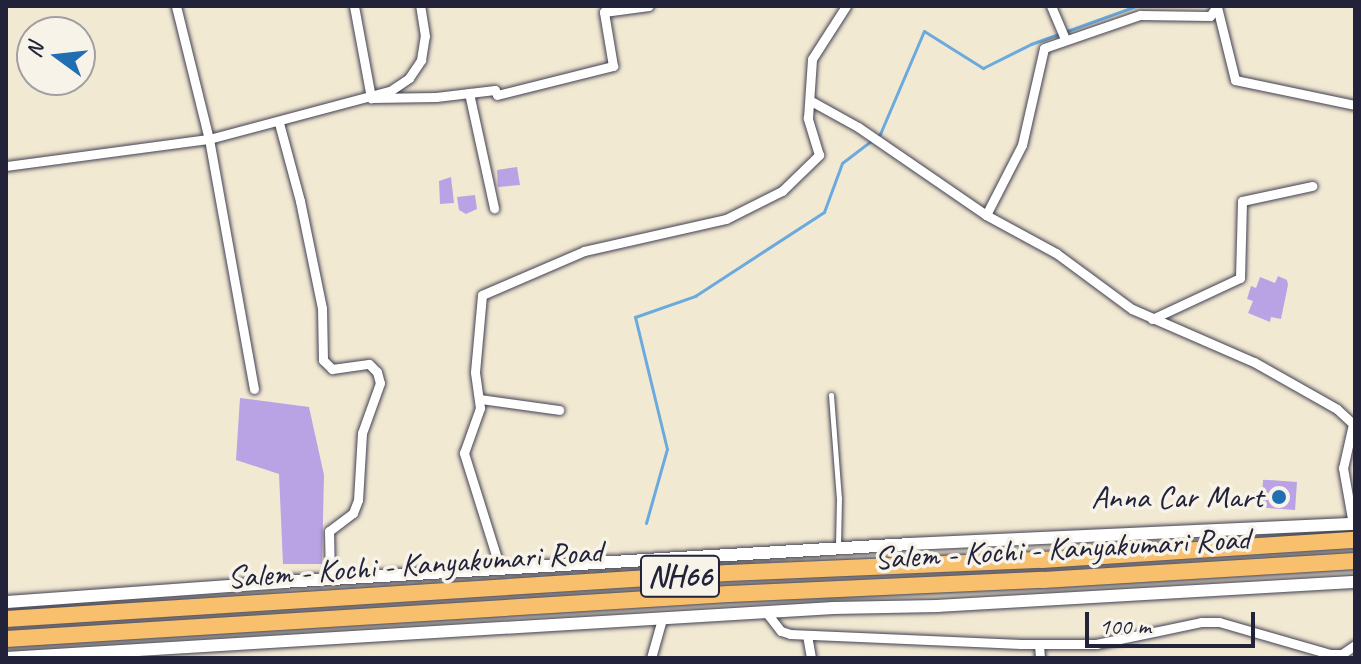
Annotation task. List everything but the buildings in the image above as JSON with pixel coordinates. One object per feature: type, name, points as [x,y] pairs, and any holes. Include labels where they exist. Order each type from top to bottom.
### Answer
[{"type":"highway","name":"Salem - Kochi - Kanyakumari Road","points":[[6,619],[728,573],[1042,560],[1354,529]]},
{"type":"highway","name":"Salem - Kochi - Kanyakumari Road","points":[[6,639],[729,594],[1043,580],[1355,561]]},
{"type":"street","points":[[176,6],[209,139],[254,389]]},
{"type":"street","points":[[354,6],[371,98]]},
{"type":"street","points":[[6,166],[209,139],[371,98],[399,86],[421,60],[425,36],[420,6]]},
{"type":"street","points":[[371,98],[495,90],[497,95],[613,66],[604,12],[649,6]]},
{"type":"street","points":[[500,568],[464,453],[480,399],[475,372],[481,322],[480,300],[486,291],[584,251],[700,227],[759,204],[817,161],[820,149],[808,118],[812,59],[846,6]]},
{"type":"street","points":[[1051,6],[1065,39]]},
{"type":"street","points":[[986,215],[1022,145],[1041,52],[1065,39],[1140,15],[1210,16],[1217,7]]},
{"type":"street","points":[[1217,7],[1235,80],[1355,105]]},
{"type":"street","points":[[469,93],[494,208]]},
{"type":"street","points":[[6,602],[838,548],[1354,529],[1343,468],[1354,426],[1337,409],[1264,367],[1152,319],[1088,280],[1056,253],[986,215],[858,127],[811,101]]},
{"type":"street","points":[[279,123],[320,295],[323,360],[332,369],[369,364],[377,372],[380,383],[362,433],[358,500],[353,513],[329,531],[330,579]]},
{"type":"street","points":[[1152,319],[1240,278],[1242,201],[1312,186]]},
{"type":"street","points":[[480,399],[559,410]]},
{"type":"street","points":[[6,658],[766,612],[1355,582]]},
{"type":"street","points":[[766,612],[781,631],[807,635],[1039,644],[1119,641],[1201,622],[1237,627],[1330,654],[1342,654],[1355,645]]},
{"type":"street","points":[[651,658],[662,619]]},
{"type":"street","points":[[807,635],[811,658]]},
{"type":"street","points":[[1039,644],[1040,658]]},
{"type":"lane","points":[[831,395],[839,498],[838,548]]},
{"type":"waterway","points":[[646,523],[667,449],[635,317],[695,296],[824,212],[842,163],[880,134],[924,31],[983,68],[1031,44],[1136,6]]},
{"type":"place","name":"Anna Car Mart","points":[[1279,497]]}]
